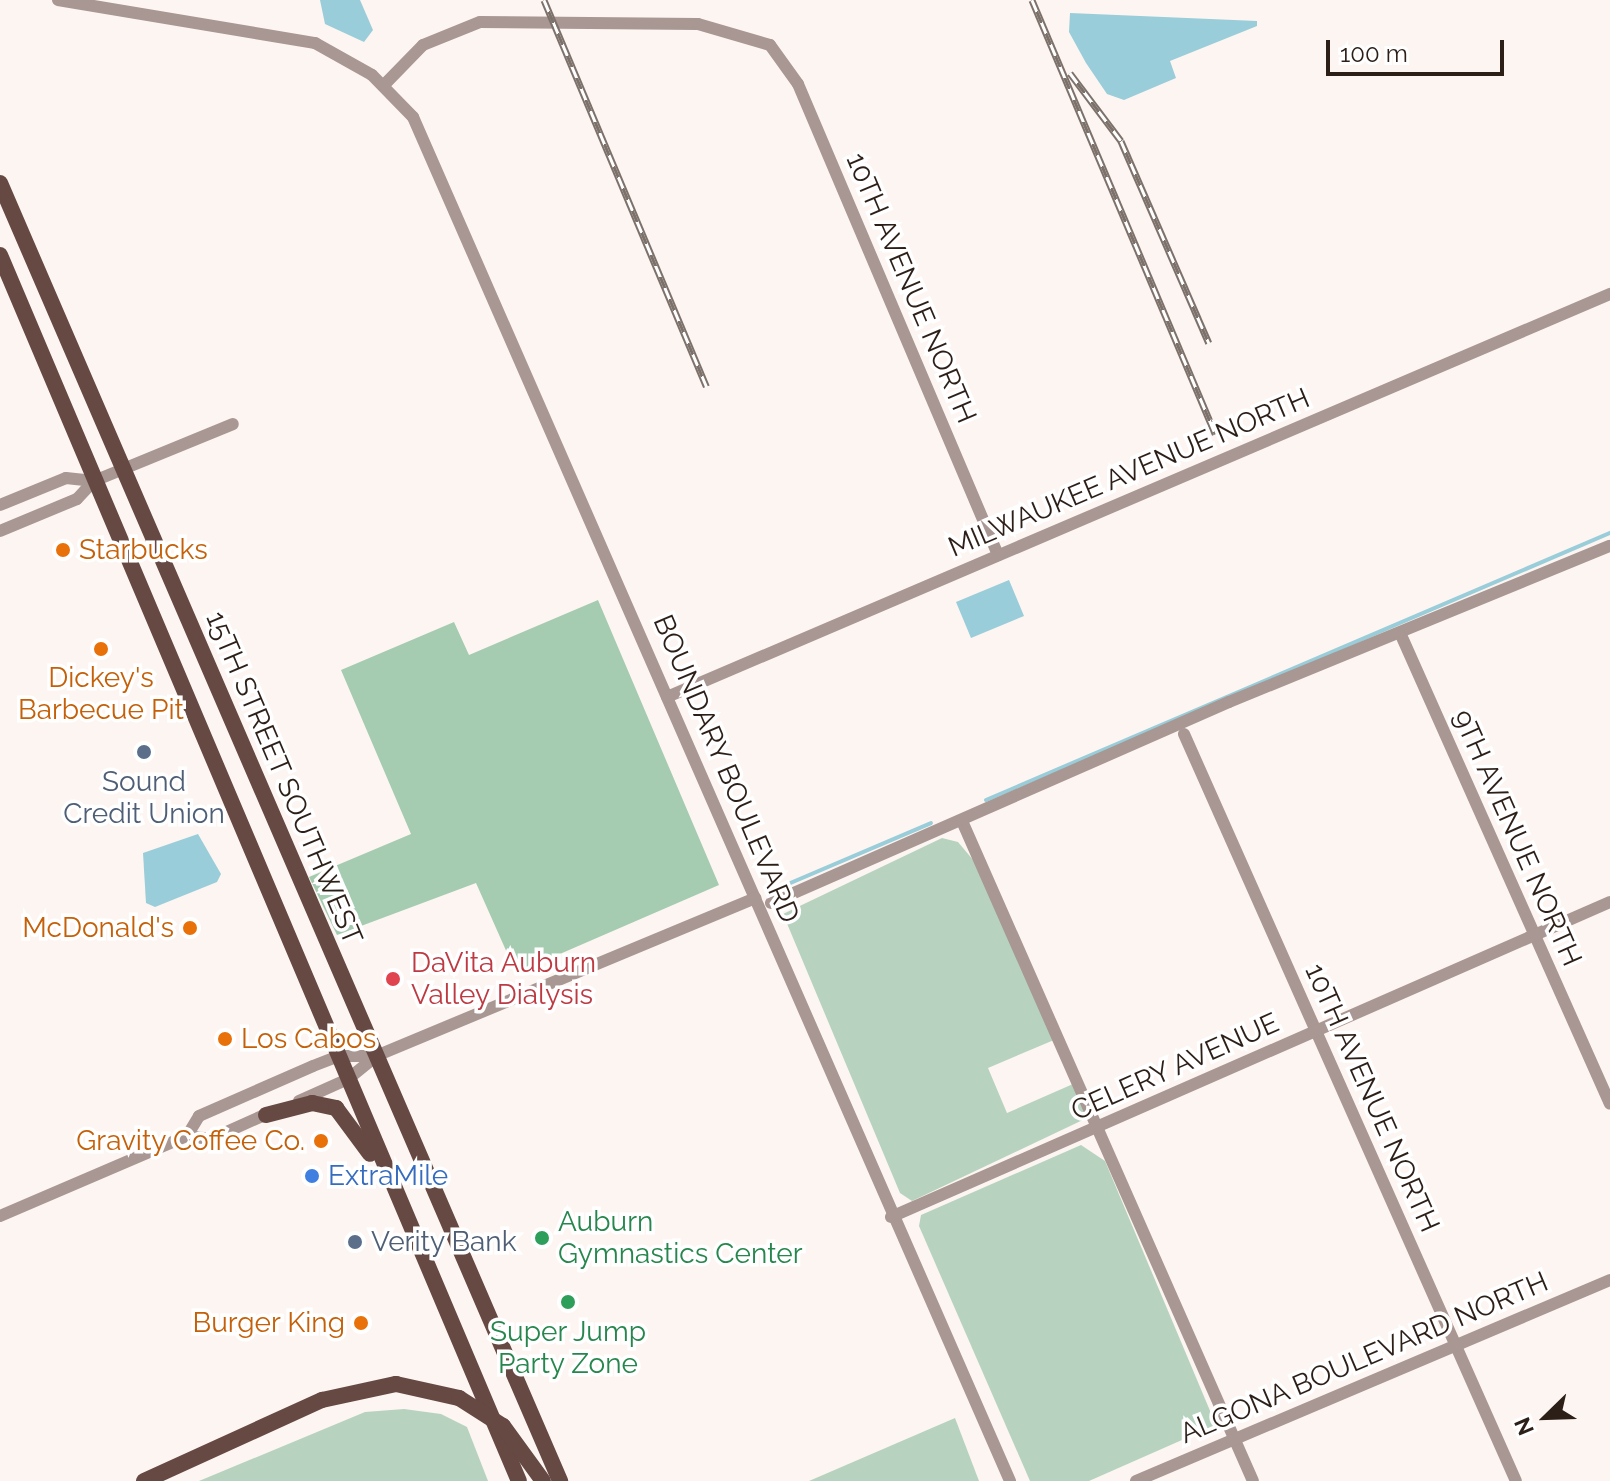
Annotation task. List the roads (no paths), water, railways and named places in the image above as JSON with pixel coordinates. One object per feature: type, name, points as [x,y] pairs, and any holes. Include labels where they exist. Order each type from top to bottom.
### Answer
[{"type":"main road","name":"15TH STREET SOUTHWEST","points":[[0,183],[560,1481]]},
{"type":"main road","name":"15TH STREET SOUTHWEST","points":[[0,255],[519,1481]]},
{"type":"main road","points":[[266,1115],[312,1103],[345,1114],[407,1221]]},
{"type":"main road","points":[[144,1481],[322,1400],[396,1384],[459,1398],[503,1426],[543,1481]]},
{"type":"street","name":"BOUNDARY BOULEVARD","points":[[58,0],[290,36],[337,53],[384,85],[431,150],[891,1217],[1010,1481]]},
{"type":"street","name":"10TH AVENUE NORTH","points":[[384,85],[423,45],[480,22],[698,24],[770,45],[798,84],[998,555]]},
{"type":"street","name":"MILWAUKEE AVENUE NORTH","points":[[667,697],[1610,294]]},
{"type":"street","points":[[0,531],[77,499],[94,481],[233,424]]},
{"type":"street","points":[[0,505],[66,478],[94,481]]},
{"type":"street","points":[[771,903],[1610,546]]},
{"type":"street","name":"9TH AVENUE NORTH","points":[[1401,635],[1610,1104]]},
{"type":"street","name":"10TH AVENUE NORTH","points":[[1184,734],[1516,1481]]},
{"type":"street","points":[[962,821],[1253,1481]]},
{"type":"street","points":[[0,1216],[187,1136],[211,1139],[348,1079],[376,1056],[755,898]]},
{"type":"street","name":"CELERY AVENUE","points":[[891,1217],[1610,902]]},
{"type":"street","points":[[187,1136],[199,1116],[339,1056],[376,1056]]},
{"type":"street","name":"ALGONA BOULEVARD NORTH","points":[[1136,1481],[1610,1280]]},
{"type":"water","points":[[320,0],[360,0],[373,30],[364,42],[325,24]]},
{"type":"water","points":[[1070,13],[1257,21],[1257,26],[1170,61],[1176,78],[1124,100],[1107,94],[1086,63],[1069,32]]},
{"type":"water","points":[[1009,580],[1024,616],[971,638],[956,602]]},
{"type":"water","points":[[198,834],[221,874],[217,882],[155,907],[146,903],[143,853]]},
{"type":"waterway","points":[[986,800],[1610,533]]},
{"type":"waterway","points":[[781,887],[931,823]]},
{"type":"railway","points":[[544,0],[706,386]]},
{"type":"railway","points":[[1032,0],[1215,434]]},
{"type":"railway","points":[[1070,73],[1121,141],[1209,343]]},
{"type":"place","name":"Starbucks","points":[[63,550]]},
{"type":"place","name":"Dickey's Barbecue Pit","points":[[101,649]]},
{"type":"place","name":"Sound Credit Union","points":[[144,752]]},
{"type":"place","name":"McDonald's","points":[[190,928]]},
{"type":"place","name":"DaVita Auburn Valley Dialysis","points":[[393,979]]},
{"type":"place","name":"Los Cabos","points":[[225,1039]]},
{"type":"place","name":"Gravity Coffee Co.","points":[[321,1141]]},
{"type":"place","name":"ExtraMile","points":[[312,1176]]},
{"type":"place","name":"Auburn Gymnastics Center","points":[[542,1238]]},
{"type":"place","name":"Verity Bank","points":[[355,1242]]},
{"type":"place","name":"Super Jump Party Zone","points":[[568,1302]]},
{"type":"place","name":"Burger King","points":[[361,1323]]}]
